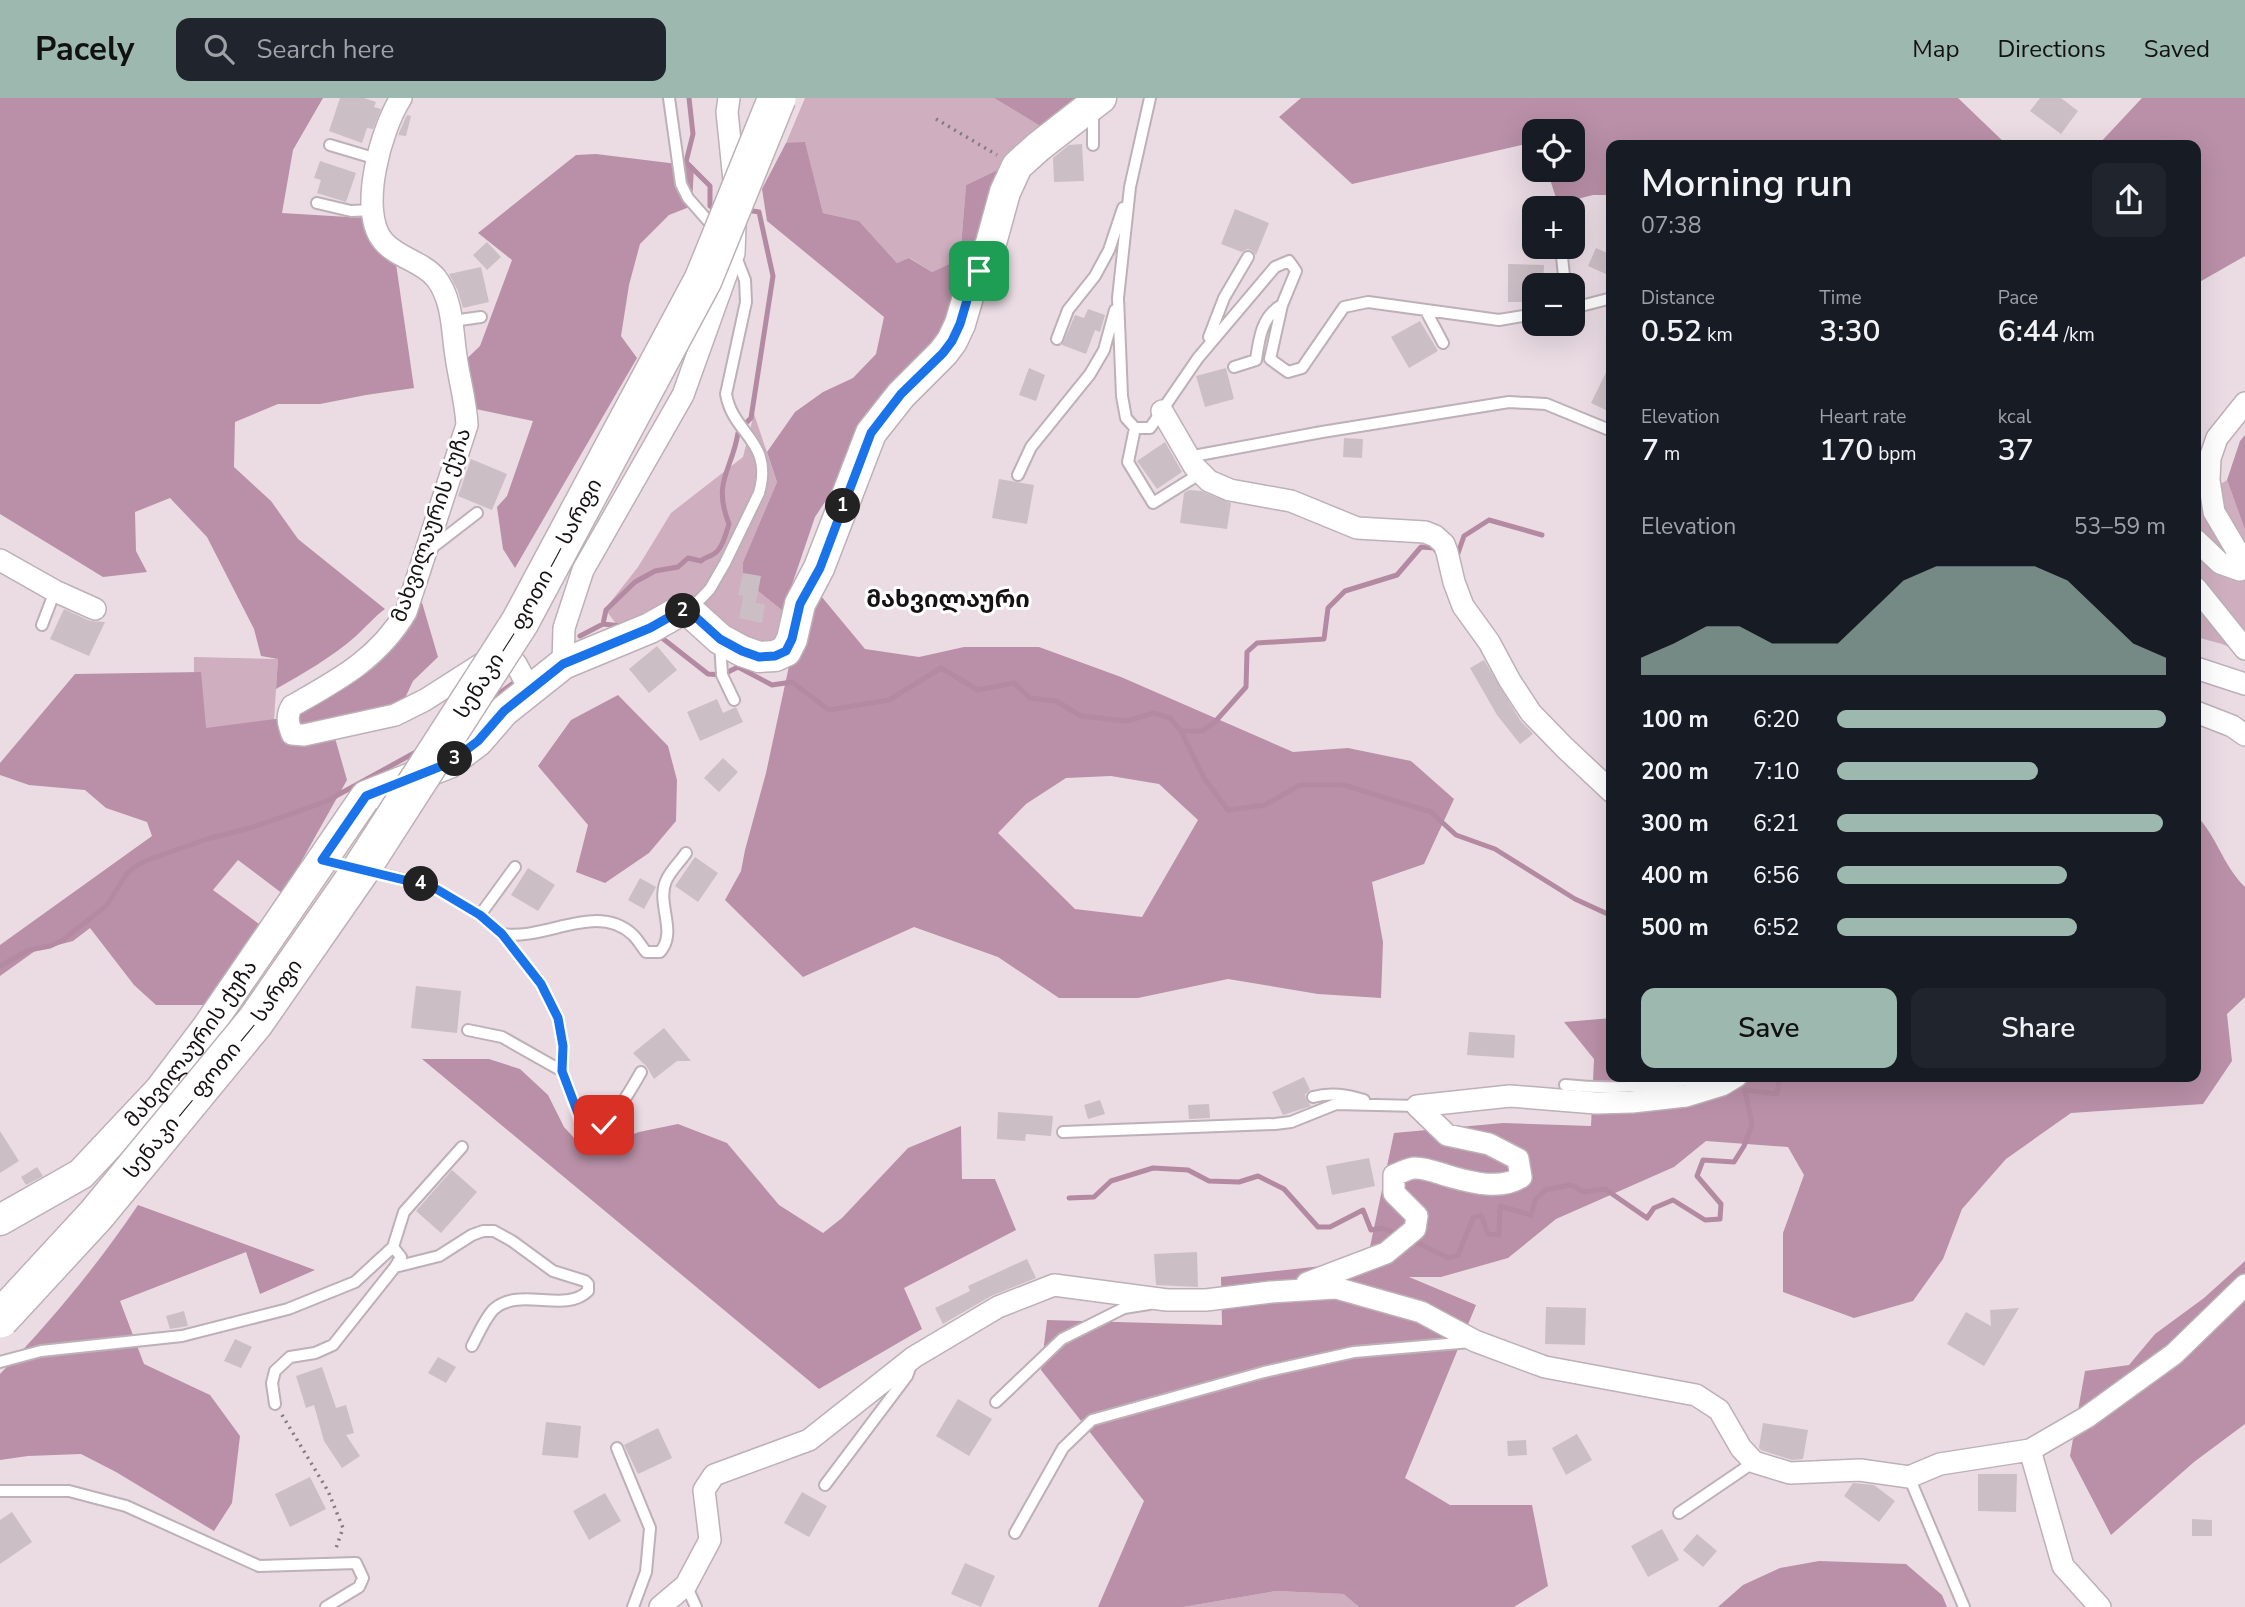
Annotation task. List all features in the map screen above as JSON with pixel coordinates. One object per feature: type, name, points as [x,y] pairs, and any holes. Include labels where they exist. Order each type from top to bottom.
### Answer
[{"type":"highway","name":"სენაკი — ფოთი — სარფი","points":[[0,1319],[96,1214],[255,1022],[362,868],[513,634],[703,281],[777,98]]},
{"type":"street","name":"მახვილაურის ქუჩა","points":[[0,1220],[81,1174],[160,1090],[335,863],[366,796],[449,763],[478,741],[504,711],[524,678],[508,655],[497,654],[425,701],[395,715],[324,732],[292,734],[288,714],[292,706],[349,673],[375,652],[393,633],[405,612],[467,425],[467,411],[447,300],[436,278],[421,266],[398,254],[385,243],[376,230],[373,210],[377,159],[386,128],[401,98]]},
{"type":"street","points":[[563,664],[564,628],[583,570],[683,395],[734,253],[737,198],[727,112],[729,98]]},
{"type":"street","points":[[524,678],[639,633],[680,611],[689,611],[720,639],[742,651],[759,657],[775,656],[786,651],[792,639],[800,604],[820,568],[871,433],[901,394],[952,341],[970,290],[991,243],[999,210],[1017,166],[1038,146],[1097,102]]},
{"type":"street","points":[[2201,545],[2220,562],[2240,570],[2243,561],[2214,512],[2209,480],[2210,458],[2217,438],[2245,403]]},
{"type":"street","points":[[1162,411],[1194,465],[1209,481],[1230,489],[1291,501],[1357,528],[1425,532],[1435,536],[1444,544],[1463,606],[1489,642],[1531,713],[1606,786]]},
{"type":"street","points":[[0,560],[55,591],[95,609]]},
{"type":"street","points":[[2201,594],[2245,649]]},
{"type":"street","points":[[2201,670],[2245,684]]},
{"type":"street","points":[[2201,714],[2232,726],[2245,736]]},
{"type":"street","points":[[1417,1106],[1510,1096],[1595,1103],[1632,1102],[1686,1096],[1727,1082]]},
{"type":"street","points":[[1287,1291],[1386,1253],[1415,1229],[1416,1216],[1394,1194],[1394,1175],[1412,1167],[1433,1170],[1479,1184],[1511,1184],[1521,1177],[1518,1159],[1489,1144],[1447,1135],[1417,1106]]},
{"type":"street","points":[[660,1607],[686,1585],[710,1540],[704,1490],[714,1475],[809,1440],[914,1357],[998,1307],[1054,1285],[1167,1300],[1206,1300],[1336,1288],[1421,1312],[1475,1342],[1545,1367],[1696,1395],[1719,1410],[1741,1448],[1754,1462],[1790,1473],[1860,1470],[1909,1477],[1940,1464],[2030,1450],[2087,1417],[2174,1354],[2245,1285]]},
{"type":"street","points":[[2030,1450],[2063,1566],[2100,1607]]},
{"type":"lane","points":[[669,98],[681,184],[688,198],[734,253],[745,280],[746,302],[726,394],[729,408],[761,456],[762,481],[759,493],[725,563],[710,589],[689,611]]},
{"type":"lane","points":[[1057,339],[1068,310],[1095,276],[1109,250],[1130,187],[1150,98]]},
{"type":"lane","points":[[1093,145],[1097,102]]},
{"type":"lane","points":[[330,145],[377,159]]},
{"type":"lane","points":[[1130,187],[1118,298],[1122,396],[1126,418],[1135,428],[1150,428],[1198,358],[1275,267],[1289,261],[1296,271],[1282,305],[1270,359],[1288,372],[1302,368],[1344,307],[1368,302],[1499,320],[1522,316]]},
{"type":"lane","points":[[317,203],[351,211],[373,210]]},
{"type":"lane","points":[[1198,358],[1215,326],[1224,298],[1248,257]]},
{"type":"lane","points":[[1018,475],[1031,447],[1083,383],[1104,350],[1118,298]]},
{"type":"lane","points":[[1585,305],[1606,300]]},
{"type":"lane","points":[[1234,367],[1256,360],[1264,326],[1271,312],[1282,305]]},
{"type":"lane","points":[[1426,311],[1443,343]]},
{"type":"lane","points":[[452,321],[481,317]]},
{"type":"lane","points":[[1135,428],[1128,462],[1153,503],[1194,465],[1321,432],[1508,402],[1546,404],[1606,429]]},
{"type":"lane","points":[[426,552],[477,513]]},
{"type":"lane","points":[[42,625],[55,591]]},
{"type":"lane","points":[[720,639],[722,675],[734,700]]},
{"type":"lane","points":[[502,934],[532,935],[590,920],[608,921],[633,935],[646,952],[660,953],[666,946],[668,929],[664,894],[666,881],[687,853]]},
{"type":"lane","points":[[335,863],[433,887],[480,915],[502,934],[541,984],[558,1018],[563,1046],[562,1071],[585,1132],[592,1133],[604,1125],[625,1099],[641,1072]]},
{"type":"lane","points":[[480,915],[516,867]]},
{"type":"lane","points":[[468,1030],[502,1037],[562,1071]]},
{"type":"lane","points":[[1565,1085],[1630,1088],[1682,1082]]},
{"type":"lane","points":[[1313,1097],[1343,1094],[1383,1106]]},
{"type":"lane","points":[[1063,1132],[1275,1124],[1291,1122],[1336,1104],[1417,1106]]},
{"type":"lane","points":[[0,1362],[41,1351],[182,1336],[288,1309],[355,1282],[393,1247],[404,1212],[462,1147]]},
{"type":"lane","points":[[395,1267],[439,1256],[472,1236],[483,1231],[494,1231],[552,1271],[588,1284],[588,1291],[582,1297],[572,1300],[519,1299],[502,1303],[492,1311],[472,1346]]},
{"type":"lane","points":[[275,1404],[272,1383],[275,1371],[290,1357],[315,1353],[332,1345],[401,1258],[393,1247]]},
{"type":"lane","points":[[996,1402],[1062,1339],[1124,1308],[1167,1300]]},
{"type":"lane","points":[[1015,1533],[1063,1448],[1092,1420],[1264,1372],[1354,1352],[1475,1342]]},
{"type":"lane","points":[[825,1485],[907,1376],[914,1357]]},
{"type":"lane","points":[[617,1448],[650,1528],[646,1572],[634,1607]]},
{"type":"lane","points":[[1679,1513],[1754,1462]]},
{"type":"lane","points":[[1909,1477],[1964,1607]]},
{"type":"lane","points":[[0,1491],[69,1491],[126,1506],[259,1566],[356,1563],[363,1578],[359,1587],[326,1607]]},
{"type":"lane","points":[[686,1585],[696,1607]]},
{"type":"path","points":[[936,119],[1017,166]]},
{"type":"path","points":[[275,1404],[328,1491],[343,1528],[330,1564]]},
{"type":"shaded area","points":[[0,98],[323,98],[293,150],[282,213],[365,218],[395,257],[414,388],[320,404],[278,404],[235,422],[234,467],[271,501],[298,539],[385,609],[337,651],[276,689],[278,659],[261,656],[254,629],[207,537],[170,498],[135,512],[136,551],[147,572],[103,577],[0,514]]},
{"type":"shaded area","points":[[805,98],[994,98],[1045,129],[1010,164],[966,185],[960,259],[932,272],[910,258],[897,263],[859,221],[823,213],[805,143],[786,143]]},
{"type":"shaded area","points":[[994,98],[1078,98],[1045,129]]},
{"type":"shaded area","points":[[1301,98],[1958,98],[2002,140],[1606,140],[1606,195],[1555,196],[1551,182],[1585,182],[1585,119],[1522,119],[1522,145],[1352,184],[1279,117]]},
{"type":"shaded area","points":[[2142,98],[2245,98],[2245,256],[2201,281],[2201,140],[2103,140]]},
{"type":"shaded area","points":[[805,142],[823,213],[859,221],[897,263],[909,258],[932,272],[960,259],[966,185],[1010,164],[920,397],[838,482],[815,517],[783,611],[743,579],[743,562],[777,482],[767,452],[795,412],[823,392],[853,378],[876,354],[884,317],[767,221],[762,189],[786,143]]},
{"type":"shaded area","points":[[596,154],[694,166],[692,206],[669,215],[640,244],[629,285],[621,336],[637,358],[515,568],[503,549],[497,507],[507,496],[533,421],[457,405],[454,371],[480,346],[512,260],[478,233],[576,155]]},
{"type":"shaded area","points":[[754,414],[777,482],[743,562],[743,579],[783,611],[782,637],[768,649],[689,611],[626,637],[605,609],[638,567],[671,513],[743,457]]},
{"type":"shaded area","points":[[2245,435],[2245,530],[2227,480],[2240,441]]},
{"type":"shaded area","points":[[2227,480],[2245,530],[2245,654],[2201,638],[2201,496]]},
{"type":"shaded area","points":[[418,589],[438,657],[413,681],[392,726],[333,731],[347,780],[283,894],[238,860],[213,890],[263,927],[212,1005],[156,1005],[134,985],[90,928],[73,941],[35,951],[0,976],[0,945],[152,836],[147,822],[106,808],[85,790],[29,785],[0,775],[0,763],[75,674],[201,672],[206,728],[291,717],[358,665]]},
{"type":"shaded area","points":[[816,590],[865,649],[919,657],[964,647],[1039,647],[1121,677],[1293,752],[1348,748],[1411,761],[1454,799],[1424,864],[1372,882],[1383,942],[1381,998],[1318,994],[1228,979],[1138,998],[1059,998],[998,957],[914,927],[803,977],[725,900],[741,871],[789,666]],"holes":[[[1111,776],[1159,784],[1198,820],[1142,917],[1075,909],[998,833],[1026,804],[1066,778]]]},
{"type":"shaded area","points":[[194,657],[278,659],[272,751],[193,751]]},
{"type":"shaded area","points":[[618,695],[668,746],[677,780],[676,821],[649,853],[605,883],[576,872],[588,825],[538,766],[571,720]]},
{"type":"shaded area","points":[[2201,821],[2245,887],[2245,997],[2227,1014],[2232,1061],[2203,1104],[2071,1113],[2006,1159],[1962,1209],[1943,1259],[1913,1301],[1854,1318],[1783,1292],[1783,1233],[1804,1175],[1788,1147],[1706,1141],[1674,1167],[1556,1219],[1508,1258],[1441,1277],[1409,1277],[1476,1305],[1405,1478],[1450,1505],[1532,1505],[1548,1586],[1514,1607],[1359,1607],[1344,1594],[1276,1591],[1183,1607],[1098,1607],[1144,1501],[1041,1370],[1047,1320],[1222,1325],[1221,1277],[1367,1261],[1394,1133],[1503,1123],[1591,1126],[1594,1059],[1564,1022],[1606,1018],[1606,1082],[2201,1082]]},
{"type":"shaded area","points":[[422,1059],[489,1059],[520,1069],[548,1095],[564,1127],[587,1152],[639,1132],[678,1124],[727,1143],[779,1205],[823,1233],[842,1218],[908,1148],[961,1126],[962,1179],[995,1179],[1016,1230],[904,1288],[922,1329],[819,1389]]},
{"type":"shaded area","points":[[138,1205],[315,1270],[260,1294],[246,1252],[120,1301],[144,1364],[210,1395],[240,1436],[232,1503],[214,1531],[81,1454],[0,1460],[0,1374],[73,1292]]},
{"type":"shaded area","points":[[2245,1261],[2245,1424],[2194,1462],[2111,1535],[2070,1456],[2085,1371],[2129,1365],[2155,1334],[2204,1298]]},
{"type":"shaded area","points":[[1819,1561],[1906,1564],[1942,1595],[1947,1607],[1718,1607],[1743,1585],[1780,1568]]},
{"type":"shaded area","points":[[1276,1591],[1345,1594],[1359,1607],[1183,1607]]},
{"type":"building","points":[[340,98],[364,98],[376,102],[374,107],[381,109],[373,129],[367,128],[362,143],[329,131]]},
{"type":"building","points":[[2040,98],[2061,98],[2078,111],[2061,134],[2030,111]]},
{"type":"building","points":[[407,115],[411,116],[406,136],[398,135]]},
{"type":"building","points":[[1082,144],[1084,181],[1054,182],[1053,158],[1069,145]]},
{"type":"building","points":[[320,161],[356,173],[346,202],[317,193],[321,180],[314,178]]},
{"type":"building","points":[[1235,209],[1269,223],[1256,255],[1251,250],[1242,252],[1221,244]]},
{"type":"building","points":[[487,242],[501,257],[487,270],[473,255]]},
{"type":"building","points":[[1596,248],[1606,252],[1606,274],[1588,266]]},
{"type":"building","points":[[1508,264],[1544,265],[1544,273],[1522,273],[1522,302],[1508,302]]},
{"type":"building","points":[[481,267],[489,302],[463,308],[449,274]]},
{"type":"building","points":[[1088,309],[1105,315],[1100,332],[1095,330],[1086,354],[1062,345],[1075,315],[1084,318]]},
{"type":"building","points":[[1420,321],[1438,351],[1409,368],[1391,337]]},
{"type":"building","points":[[1029,368],[1045,375],[1036,401],[1019,395]]},
{"type":"building","points":[[1226,368],[1234,399],[1205,407],[1196,376]]},
{"type":"building","points":[[1606,372],[1606,410],[1591,403]]},
{"type":"building","points":[[1344,438],[1363,439],[1362,458],[1343,457]]},
{"type":"building","points":[[1165,442],[1182,472],[1157,489],[1137,461]]},
{"type":"building","points":[[471,459],[507,474],[492,510],[458,496]]},
{"type":"building","points":[[999,479],[1034,485],[1027,524],[992,518]]},
{"type":"building","points":[[1189,490],[1201,491],[1231,503],[1227,529],[1180,523],[1184,493]]},
{"type":"building","points":[[743,573],[761,576],[756,603],[765,604],[762,623],[739,618],[743,596],[738,595]]},
{"type":"building","points":[[64,609],[90,621],[105,622],[89,656],[50,639]]},
{"type":"building","points":[[657,646],[677,670],[649,693],[629,669]]},
{"type":"building","points":[[1484,660],[1520,720],[1533,734],[1520,744],[1497,715],[1470,668]]},
{"type":"building","points":[[717,699],[723,713],[736,707],[743,722],[700,741],[687,712]]},
{"type":"building","points":[[723,758],[738,772],[719,792],[704,778]]},
{"type":"building","points":[[695,857],[718,873],[698,902],[675,886]]},
{"type":"building","points":[[528,868],[555,885],[538,911],[511,895]]},
{"type":"building","points":[[640,878],[656,887],[644,909],[628,900]]},
{"type":"building","points":[[416,986],[461,991],[457,1033],[411,1028]]},
{"type":"building","points":[[664,1028],[691,1061],[677,1061],[654,1079],[633,1053]]},
{"type":"building","points":[[1469,1032],[1515,1035],[1514,1058],[1467,1055]]},
{"type":"building","points":[[1304,1077],[1310,1090],[1305,1094],[1306,1099],[1311,1106],[1283,1115],[1272,1092]]},
{"type":"building","points":[[1100,1100],[1105,1114],[1088,1119],[1084,1105]]},
{"type":"building","points":[[1209,1104],[1210,1118],[1189,1119],[1188,1105]]},
{"type":"building","points":[[998,1112],[1053,1116],[1051,1136],[1026,1134],[1025,1141],[997,1139]]},
{"type":"building","points":[[0,1131],[19,1161],[0,1173]]},
{"type":"building","points":[[1369,1158],[1375,1186],[1332,1195],[1326,1166]]},
{"type":"building","points":[[37,1167],[43,1176],[26,1185],[21,1177]]},
{"type":"building","points":[[452,1170],[477,1192],[441,1233],[416,1211]]},
{"type":"building","points":[[1197,1252],[1198,1287],[1156,1285],[1154,1254]]},
{"type":"building","points":[[1027,1259],[1036,1278],[991,1296],[943,1324],[935,1308],[970,1291],[968,1286]]},
{"type":"building","points":[[1546,1307],[1586,1308],[1585,1345],[1545,1344]]},
{"type":"building","points":[[2019,1308],[1984,1366],[1947,1344],[1966,1312],[1991,1326],[1990,1310]]},
{"type":"building","points":[[184,1311],[188,1326],[170,1329],[166,1316]]},
{"type":"building","points":[[235,1339],[252,1347],[241,1368],[224,1361]]},
{"type":"building","points":[[438,1357],[456,1367],[446,1383],[428,1373]]},
{"type":"building","points":[[322,1367],[336,1408],[346,1405],[354,1433],[346,1435],[360,1456],[342,1468],[324,1441],[314,1405],[306,1408],[296,1376]]},
{"type":"building","points":[[958,1399],[992,1419],[969,1456],[936,1436]]},
{"type":"building","points":[[546,1422],[581,1426],[578,1458],[542,1455]]},
{"type":"building","points":[[1763,1423],[1808,1430],[1803,1459],[1792,1460],[1761,1450],[1759,1448]]},
{"type":"building","points":[[658,1428],[672,1458],[638,1474],[624,1445]]},
{"type":"building","points":[[1577,1434],[1592,1460],[1566,1475],[1552,1448]]},
{"type":"building","points":[[1526,1440],[1527,1455],[1508,1456],[1507,1441]]},
{"type":"building","points":[[1978,1474],[2017,1474],[2016,1512],[1978,1511]]},
{"type":"building","points":[[310,1477],[326,1509],[290,1527],[275,1494]]},
{"type":"building","points":[[1853,1483],[1874,1485],[1895,1501],[1879,1522],[1844,1496]]},
{"type":"building","points":[[802,1492],[827,1506],[809,1537],[784,1523]]},
{"type":"building","points":[[605,1493],[621,1521],[589,1540],[573,1511]]},
{"type":"building","points":[[12,1512],[32,1542],[0,1564],[0,1520]]},
{"type":"building","points":[[2192,1519],[2212,1520],[2212,1536],[2192,1536]]},
{"type":"building","points":[[1662,1529],[1679,1560],[1648,1577],[1631,1546]]},
{"type":"building","points":[[1697,1534],[1717,1551],[1703,1567],[1683,1550]]},
{"type":"building","points":[[965,1563],[995,1576],[981,1607],[951,1594]]},
{"type":"waterway","points":[[689,98],[693,134],[686,162],[710,186],[710,206],[716,210]]},
{"type":"waterway","points":[[746,210],[759,212],[773,276],[751,418],[747,422]]},
{"type":"waterway","points":[[603,624],[606,610],[635,582],[655,571],[678,567],[688,558],[701,561],[718,550],[729,524],[722,497],[723,486],[738,433]]},
{"type":"waterway","points":[[1455,557],[1464,536],[1489,520],[1542,535]]},
{"type":"waterway","points":[[1181,731],[1202,731],[1214,723],[1246,687],[1247,652],[1257,643],[1324,639],[1328,608],[1345,591],[1397,575],[1421,547],[1434,548],[1437,552]]},
{"type":"waterway","points":[[580,636],[603,624],[622,626]]},
{"type":"waterway","points":[[657,634],[708,674],[722,675],[738,667],[772,685],[792,682],[829,710],[889,700],[941,668],[978,690],[1014,683],[1030,698],[1056,701],[1081,716],[1127,721],[1154,713],[1170,718],[1181,731],[1204,778],[1228,810],[1265,805],[1300,785],[1344,785],[1431,812],[1456,835],[1495,849],[1575,899],[1606,913]]},
{"type":"waterway","points":[[490,700],[519,679]]},
{"type":"waterway","points":[[0,966],[29,950],[63,940],[107,905],[126,875],[145,861],[325,802],[416,752]]},
{"type":"waterway","points":[[1411,1240],[1449,1258],[1458,1255],[1473,1218],[1481,1215],[1488,1234],[1499,1235],[1500,1206],[1531,1215],[1535,1200],[1545,1190],[1571,1185],[1584,1192],[1605,1189],[1647,1218],[1654,1208],[1673,1200],[1705,1220],[1720,1219],[1721,1204],[1697,1176],[1703,1160],[1734,1162],[1752,1125],[1745,1090],[1777,1094],[1779,1082]]},
{"type":"waterway","points":[[1069,1198],[1094,1197],[1111,1181],[1153,1168],[1188,1170],[1209,1181],[1239,1182],[1258,1176],[1284,1189],[1318,1227],[1330,1227],[1363,1210],[1371,1230],[1383,1228],[1399,1235]]},
{"type":"district","name":"მახვილაური","points":[[948,599]]},
{"type":"route","points":[[604,1125],[592,1133],[585,1132],[562,1071],[563,1046],[558,1018],[541,984],[502,934],[480,915],[433,887],[322,860],[366,796],[449,763],[478,741],[504,711],[563,664],[618,643],[680,611],[689,611],[720,639],[742,651],[759,657],[775,656],[786,651],[792,639],[800,604],[820,568],[871,433],[901,394],[952,341],[979,271]]}]
